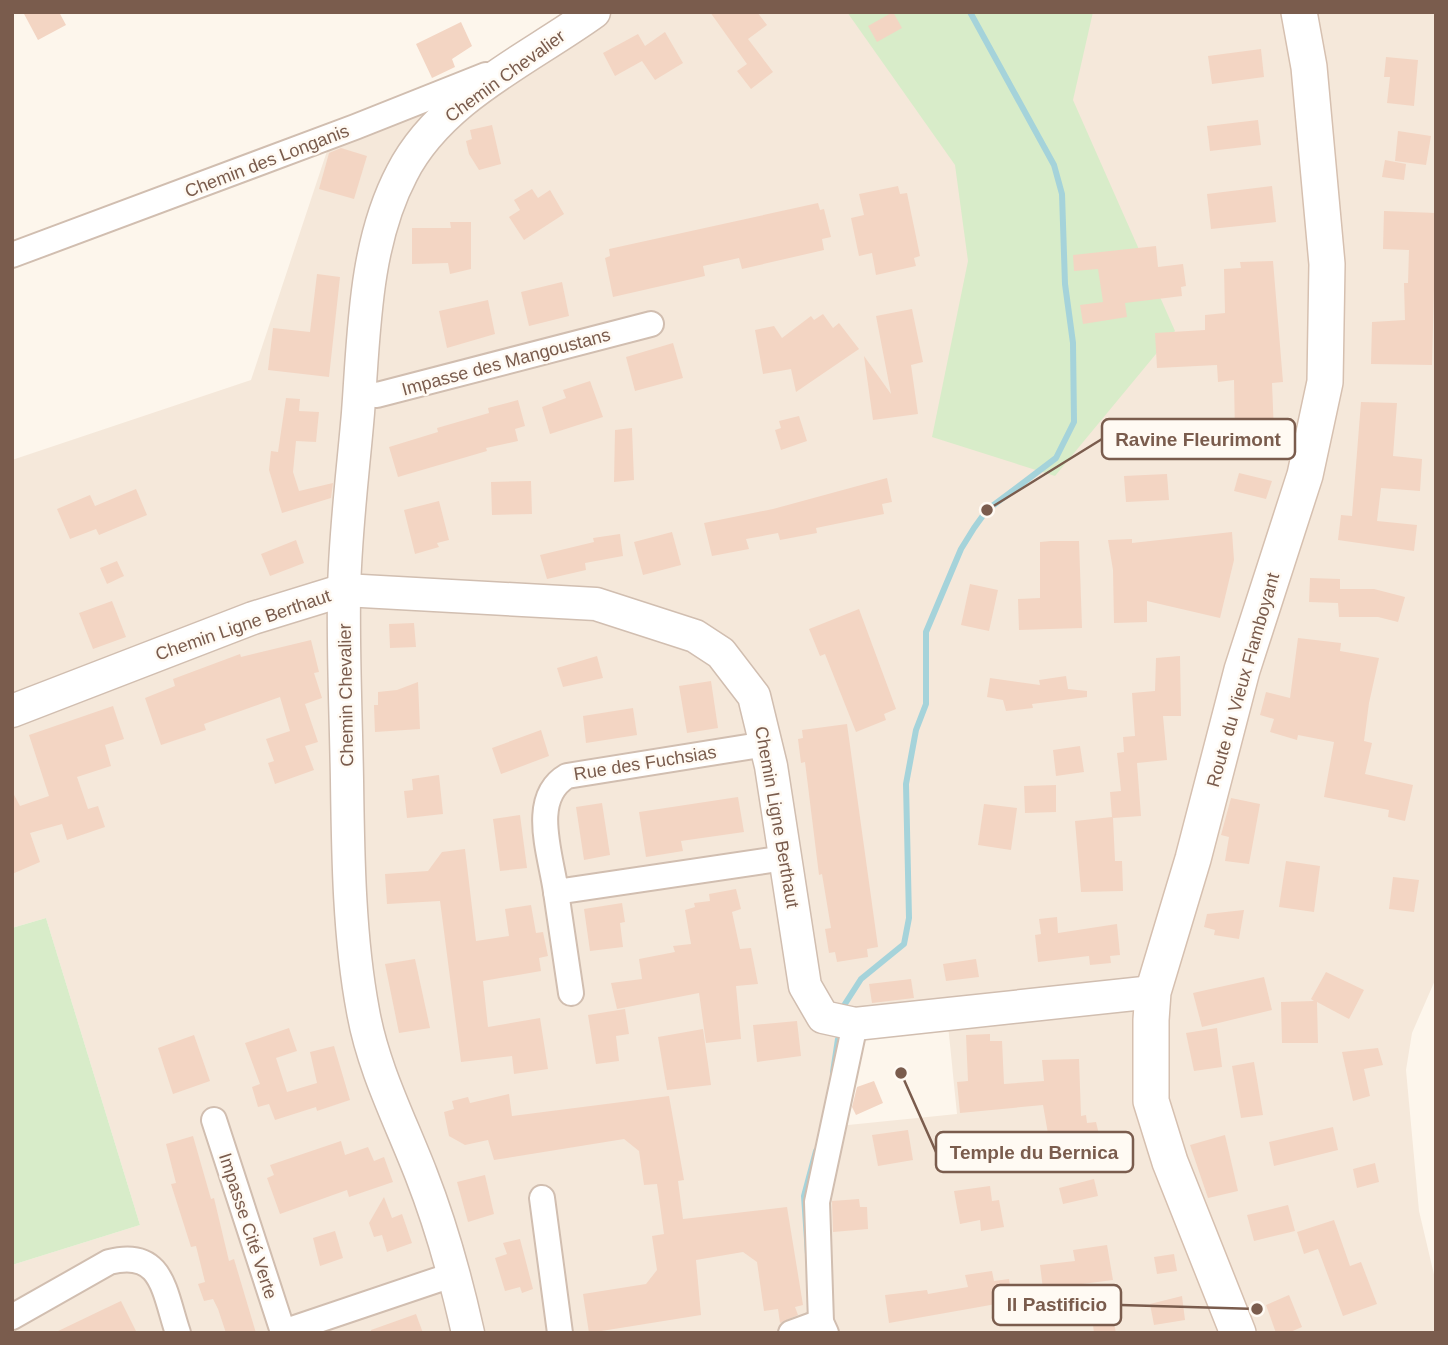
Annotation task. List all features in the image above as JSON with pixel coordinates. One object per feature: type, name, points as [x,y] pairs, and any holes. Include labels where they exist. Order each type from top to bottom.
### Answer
[{"type":"main road","name":"Route du Vieux Flamboyant","points":[[1238,1333],[1170,1162],[1151,1101],[1153,992],[1193,859],[1242,670],[1305,475],[1325,382],[1327,264],[1309,67],[1299,12]]},
{"type":"street","name":"Chemin Chevalier","points":[[468,1333],[454,1274],[422,1177],[382,1081],[363,1011],[349,865],[344,590],[370,283],[382,222],[402,172],[450,113],[519,61],[594,12]]},
{"type":"street","name":"Chemin des Longanis","points":[[12,255],[355,127],[519,61]]},
{"type":"street","name":"Impasse des Mangoustans","points":[[360,393],[377,395],[651,324]]},
{"type":"street","name":"Chemin Ligne Berthaut","points":[[12,711],[253,618],[344,590],[596,604],[695,636],[721,653],[754,696],[766,744],[805,986],[823,1017],[855,1024],[1153,992]]},
{"type":"street","name":"Rue des Fuchsias","points":[[571,993],[545,816],[545,797],[554,783],[567,775],[766,744]]},
{"type":"street","points":[[556,892],[785,858]]},
{"type":"street","points":[[791,1333],[824,1327],[817,1202],[855,1024]]},
{"type":"street","name":"Impasse Cité Verte","points":[[214,1120],[283,1332],[454,1274]]},
{"type":"street","points":[[542,1198],[560,1333]]},
{"type":"street","points":[[12,1317],[109,1262],[126,1258],[143,1260],[154,1270],[178,1333]]},
{"type":"shaded area","points":[[594,12],[1436,12],[1436,978],[1412,1033],[1406,1070],[1419,1211],[1436,1283],[1436,1333],[12,1333],[12,1265],[140,1225],[46,918],[12,928],[12,460],[251,380],[332,136]],"holes":[[[948,1025],[957,1114],[838,1126],[858,1032]]]},
{"type":"green space","points":[[847,12],[1093,12],[1073,100],[1175,331],[1055,476],[932,437],[968,261],[955,165]]},
{"type":"green space","points":[[46,918],[140,1225],[12,1265],[12,928]]},
{"type":"building","points":[[23,12],[59,12],[66,25],[38,40]]},
{"type":"building","points":[[710,12],[757,12],[767,25],[748,39],[773,72],[751,89],[737,71],[747,64]]},
{"type":"building","points":[[893,12],[902,28],[877,42],[868,26]]},
{"type":"building","points":[[461,22],[472,46],[452,59],[455,67],[432,78],[416,44]]},
{"type":"building","points":[[665,32],[683,63],[655,80],[642,61],[615,76],[603,53],[638,34],[645,46]]},
{"type":"building","points":[[1261,49],[1264,77],[1212,84],[1208,56]]},
{"type":"building","points":[[1386,57],[1418,60],[1414,106],[1387,103],[1390,77],[1384,77]]},
{"type":"building","points":[[1258,120],[1261,145],[1210,151],[1207,126]]},
{"type":"building","points":[[492,125],[501,164],[479,170],[469,154],[466,141],[472,139],[470,130]]},
{"type":"building","points":[[1398,131],[1431,136],[1426,165],[1395,161]]},
{"type":"building","points":[[341,148],[367,156],[354,199],[319,189],[329,153]]},
{"type":"building","points":[[1385,160],[1406,164],[1404,180],[1382,177]]},
{"type":"building","points":[[898,186],[900,194],[907,193],[920,256],[914,258],[916,266],[876,275],[872,253],[859,256],[851,218],[864,215],[859,194]]},
{"type":"building","points":[[1272,186],[1276,222],[1211,229],[1207,194]]},
{"type":"building","points":[[532,189],[538,198],[550,190],[564,214],[524,240],[509,217],[520,210],[514,200]]},
{"type":"building","points":[[818,203],[820,210],[824,209],[831,237],[822,239],[824,250],[742,269],[739,258],[703,266],[705,276],[613,297],[605,258],[610,256],[609,249]]},
{"type":"building","points":[[1384,211],[1436,213],[1432,365],[1371,364],[1372,322],[1405,320],[1404,283],[1408,283],[1409,250],[1383,249]]},
{"type":"building","points":[[450,222],[471,222],[471,269],[450,274],[448,263],[412,264],[412,228],[451,228]]},
{"type":"building","points":[[1156,246],[1158,267],[1183,264],[1186,286],[1181,287],[1182,296],[1125,303],[1127,317],[1083,324],[1080,305],[1103,302],[1098,269],[1074,271],[1073,255]]},
{"type":"building","points":[[1273,261],[1283,382],[1272,383],[1274,433],[1235,434],[1234,380],[1218,382],[1217,365],[1157,368],[1155,333],[1205,330],[1205,315],[1225,313],[1224,269],[1241,268],[1240,262]]},
{"type":"building","points":[[317,274],[340,277],[329,377],[268,370],[273,328],[310,332]]},
{"type":"building","points":[[562,282],[569,316],[529,326],[521,292]]},
{"type":"building","points":[[488,300],[495,334],[447,348],[439,311]]},
{"type":"building","points":[[912,309],[923,362],[911,365],[918,414],[873,420],[864,356],[891,394],[876,316]]},
{"type":"building","points":[[823,314],[833,328],[839,323],[859,349],[796,392],[791,369],[763,374],[755,330],[774,326],[782,338],[811,316],[814,320]]},
{"type":"building","points":[[673,343],[683,378],[635,391],[626,357]]},
{"type":"building","points":[[590,381],[603,417],[550,434],[542,407],[566,398],[563,390]]},
{"type":"building","points":[[286,398],[300,399],[299,411],[319,412],[316,442],[296,441],[293,472],[299,491],[333,483],[331,498],[282,513],[269,470],[271,451],[278,452]]},
{"type":"building","points":[[518,400],[525,426],[515,429],[518,441],[486,448],[487,451],[398,477],[389,447],[438,432],[437,428],[489,413],[488,408]]},
{"type":"building","points":[[1361,402],[1397,403],[1393,456],[1422,459],[1420,491],[1381,488],[1377,521],[1417,525],[1414,551],[1338,540],[1341,515],[1352,516]]},
{"type":"building","points":[[799,416],[807,441],[781,450],[775,430],[781,428],[779,421]]},
{"type":"building","points":[[632,428],[634,480],[614,482],[615,430]]},
{"type":"building","points":[[1239,473],[1272,481],[1266,499],[1234,491]]},
{"type":"building","points":[[1167,474],[1169,500],[1126,502],[1124,476]]},
{"type":"building","points":[[887,478],[892,502],[882,504],[884,514],[816,528],[817,533],[780,540],[778,533],[746,539],[749,549],[712,556],[704,523],[773,509]]},
{"type":"building","points":[[531,481],[532,514],[492,515],[491,482]]},
{"type":"building","points":[[136,489],[147,515],[99,535],[96,529],[70,539],[57,509],[90,495],[95,506]]},
{"type":"building","points":[[439,501],[449,540],[437,543],[439,547],[415,554],[404,510]]},
{"type":"building","points":[[672,532],[681,565],[643,575],[634,542]]},
{"type":"building","points":[[1232,532],[1234,560],[1220,618],[1147,601],[1147,622],[1114,623],[1113,570],[1108,540],[1132,539],[1132,543]]},
{"type":"building","points":[[620,534],[623,556],[585,563],[586,570],[547,579],[540,555],[594,542],[593,538]]},
{"type":"building","points":[[296,540],[304,563],[270,576],[261,554]]},
{"type":"building","points":[[1079,541],[1082,628],[1019,630],[1018,599],[1040,598],[1040,542]]},
{"type":"building","points":[[117,561],[124,576],[107,584],[100,568]]},
{"type":"building","points":[[1310,578],[1340,579],[1340,589],[1374,589],[1405,597],[1398,622],[1378,617],[1339,617],[1338,603],[1309,602]]},
{"type":"building","points":[[970,584],[998,590],[989,631],[961,625]]},
{"type":"building","points":[[112,601],[126,637],[93,649],[79,613]]},
{"type":"building","points":[[859,609],[896,709],[884,714],[886,720],[856,732],[825,654],[820,656],[809,629]]},
{"type":"building","points":[[414,623],[416,647],[390,648],[389,624]]},
{"type":"building","points":[[1298,638],[1341,643],[1340,651],[1379,658],[1364,741],[1372,743],[1365,774],[1413,785],[1405,821],[1388,817],[1389,810],[1324,797],[1334,742],[1298,735],[1297,740],[1270,732],[1274,719],[1260,715],[1266,692],[1290,698]]},
{"type":"building","points":[[311,640],[319,672],[314,673],[322,698],[305,704],[318,742],[305,746],[314,770],[275,784],[268,763],[274,761],[266,739],[290,731],[280,697],[204,724],[206,730],[161,745],[145,698],[175,686],[173,679],[240,654],[241,657]]},
{"type":"building","points":[[597,656],[603,678],[563,687],[557,668]]},
{"type":"building","points":[[1180,656],[1181,716],[1163,716],[1167,760],[1137,763],[1141,816],[1113,818],[1115,861],[1122,861],[1123,891],[1081,892],[1075,821],[1112,817],[1110,792],[1121,791],[1117,753],[1124,752],[1123,737],[1135,736],[1132,693],[1155,691],[1156,658]]},
{"type":"building","points":[[1066,676],[1068,689],[1087,691],[1087,697],[1032,704],[1033,708],[1006,711],[1003,700],[987,697],[990,678],[1040,685],[1039,680]]},
{"type":"building","points":[[711,681],[718,728],[687,733],[679,686]]},
{"type":"building","points":[[418,682],[420,729],[375,732],[374,705],[378,705],[378,692],[397,690]]},
{"type":"building","points":[[113,706],[124,739],[105,745],[111,766],[77,777],[88,809],[98,806],[105,827],[67,840],[62,824],[30,833],[40,862],[12,874],[12,791],[20,806],[49,796],[29,735]]},
{"type":"building","points":[[633,708],[637,735],[586,743],[583,716]]},
{"type":"building","points":[[847,724],[878,947],[867,949],[868,957],[837,962],[835,952],[829,953],[825,929],[831,928],[822,874],[819,875],[805,762],[801,763],[798,739],[803,738],[802,730]]},
{"type":"building","points":[[541,730],[549,756],[501,774],[492,748]]},
{"type":"building","points":[[1080,746],[1084,772],[1056,776],[1053,750]]},
{"type":"building","points":[[439,775],[443,814],[407,818],[404,791],[413,790],[412,779]]},
{"type":"building","points":[[1056,785],[1056,812],[1025,813],[1024,786]]},
{"type":"building","points":[[738,797],[744,832],[681,841],[683,851],[646,857],[639,812]]},
{"type":"building","points":[[1231,798],[1260,804],[1249,864],[1225,861],[1229,837],[1221,835]]},
{"type":"building","points":[[602,803],[610,855],[584,860],[576,807]]},
{"type":"building","points":[[984,804],[1017,808],[1011,850],[978,845]]},
{"type":"building","points":[[520,815],[527,868],[500,871],[493,819]]},
{"type":"building","points":[[465,849],[476,941],[509,936],[505,909],[531,905],[536,933],[543,932],[548,956],[539,958],[541,971],[483,981],[488,1027],[540,1018],[548,1069],[514,1074],[512,1056],[461,1062],[440,901],[387,904],[385,874],[428,871],[442,852]]},
{"type":"building","points":[[1286,861],[1320,866],[1314,912],[1279,907]]},
{"type":"building","points":[[1393,877],[1419,880],[1414,912],[1389,909]]},
{"type":"building","points":[[736,889],[741,909],[732,912],[740,949],[751,948],[758,984],[736,986],[741,1039],[706,1043],[699,993],[617,1009],[611,983],[642,979],[639,959],[675,952],[673,946],[691,944],[685,910],[695,907],[694,903],[710,901],[709,894]]},
{"type":"building","points":[[622,903],[625,922],[620,923],[623,947],[590,951],[584,909]]},
{"type":"building","points":[[1244,910],[1239,939],[1214,935],[1215,930],[1204,927],[1207,914]]},
{"type":"building","points":[[1057,917],[1058,933],[1117,924],[1120,955],[1110,956],[1111,963],[1090,965],[1089,956],[1038,962],[1035,935],[1041,934],[1039,919]]},
{"type":"building","points":[[415,959],[430,1028],[399,1033],[385,964]]},
{"type":"building","points":[[976,959],[979,977],[946,981],[943,964]]},
{"type":"building","points":[[1326,972],[1364,990],[1349,1019],[1317,1002],[1318,1043],[1282,1043],[1281,1002],[1314,1001],[1311,999]]},
{"type":"building","points":[[1264,977],[1272,1010],[1202,1027],[1193,993]]},
{"type":"building","points":[[911,979],[914,998],[872,1003],[869,984]]},
{"type":"building","points":[[625,1009],[629,1034],[616,1036],[619,1061],[596,1064],[588,1015]]},
{"type":"building","points":[[797,1021],[801,1056],[757,1062],[753,1025]]},
{"type":"building","points":[[289,1028],[297,1051],[276,1058],[287,1092],[317,1083],[310,1052],[334,1046],[350,1100],[317,1111],[316,1107],[275,1120],[269,1104],[258,1107],[252,1087],[260,1084],[245,1043]]},
{"type":"building","points":[[1217,1028],[1222,1067],[1194,1071],[1186,1033]]},
{"type":"building","points":[[703,1029],[711,1085],[667,1090],[658,1037]]},
{"type":"building","points":[[990,1034],[990,1041],[1002,1041],[1004,1084],[1044,1081],[1042,1060],[1079,1059],[1081,1116],[1086,1115],[1087,1123],[1096,1122],[1102,1147],[1060,1155],[1059,1150],[1051,1151],[1043,1105],[960,1113],[957,1082],[968,1081],[966,1035]]},
{"type":"building","points":[[194,1035],[210,1081],[173,1094],[158,1048]]},
{"type":"building","points":[[1378,1048],[1383,1065],[1364,1069],[1370,1096],[1353,1101],[1342,1052]]},
{"type":"building","points":[[1254,1062],[1263,1115],[1241,1118],[1232,1066]]},
{"type":"building","points":[[874,1081],[883,1103],[856,1115],[852,1107],[857,1087]]},
{"type":"building","points":[[509,1094],[512,1116],[669,1096],[684,1180],[678,1181],[683,1219],[787,1207],[803,1305],[795,1307],[798,1315],[780,1323],[778,1309],[764,1311],[757,1262],[743,1252],[696,1260],[701,1315],[589,1333],[583,1294],[646,1284],[657,1270],[652,1236],[664,1234],[657,1184],[644,1185],[639,1151],[624,1139],[494,1160],[488,1140],[465,1145],[449,1136],[444,1112],[454,1109],[452,1101],[468,1097],[470,1103]]},
{"type":"building","points":[[1333,1127],[1338,1150],[1274,1166],[1269,1142]]},
{"type":"building","points":[[908,1130],[913,1160],[878,1166],[872,1135]]},
{"type":"building","points":[[964,1132],[979,1147],[963,1162],[948,1147]]},
{"type":"building","points":[[1225,1135],[1238,1191],[1208,1198],[1190,1145]]},
{"type":"building","points":[[193,1136],[211,1199],[214,1198],[229,1261],[234,1259],[256,1333],[226,1333],[213,1299],[204,1301],[198,1284],[205,1282],[196,1246],[191,1247],[171,1184],[176,1183],[166,1144]]},
{"type":"building","points":[[341,1141],[345,1155],[368,1147],[374,1161],[384,1157],[393,1182],[349,1197],[347,1190],[280,1214],[267,1178],[274,1175],[270,1165]]},
{"type":"building","points":[[1375,1163],[1379,1182],[1357,1188],[1353,1169]]},
{"type":"building","points":[[485,1175],[494,1214],[468,1222],[457,1182]]},
{"type":"building","points":[[1094,1179],[1098,1196],[1063,1204],[1059,1188]]},
{"type":"building","points":[[990,1186],[992,1201],[999,1200],[1004,1227],[981,1231],[980,1220],[960,1224],[954,1191]]},
{"type":"building","points":[[384,1197],[392,1218],[402,1214],[412,1243],[387,1252],[382,1235],[374,1237],[369,1223]]},
{"type":"building","points":[[859,1199],[860,1207],[867,1207],[868,1229],[833,1232],[832,1201]]},
{"type":"building","points":[[1288,1205],[1295,1231],[1254,1241],[1247,1215]]},
{"type":"building","points":[[1334,1220],[1350,1266],[1361,1262],[1377,1304],[1343,1316],[1318,1249],[1304,1254],[1297,1232]]},
{"type":"building","points":[[335,1231],[343,1258],[320,1266],[313,1238]]},
{"type":"building","points":[[520,1239],[533,1289],[522,1293],[520,1287],[505,1291],[495,1258],[507,1254],[503,1243]]},
{"type":"building","points":[[1107,1245],[1113,1280],[1043,1289],[1040,1265],[1075,1261],[1073,1250]]},
{"type":"building","points":[[1174,1254],[1177,1271],[1157,1274],[1154,1257]]},
{"type":"building","points":[[992,1271],[994,1281],[1009,1279],[1013,1301],[889,1323],[885,1295],[927,1290],[928,1294],[968,1287],[965,1275]]},
{"type":"building","points":[[1289,1295],[1302,1327],[1288,1333],[1276,1333],[1266,1305]]},
{"type":"building","points":[[1182,1296],[1185,1320],[1154,1325],[1150,1304]]},
{"type":"building","points":[[121,1301],[137,1333],[54,1333],[104,1309]]},
{"type":"building","points":[[1112,1313],[1116,1333],[1094,1333],[1092,1317]]},
{"type":"building","points":[[416,1314],[423,1333],[371,1333],[371,1330]]},
{"type":"waterway","points":[[843,1007],[861,979],[904,944],[909,918],[906,784],[916,730],[926,704],[926,632],[961,549],[974,528],[987,510],[1056,458],[1074,422],[1073,343],[1065,284],[1062,194],[1054,165],[970,12]]},
{"type":"waterway","points":[[833,1072],[838,1039]]},
{"type":"waterway","points":[[808,1254],[804,1196],[816,1151]]},
{"type":"place","name":"Ravine Fleurimont","points":[[987,510]]},
{"type":"place","name":"Temple du Bernica","points":[[901,1073]]},
{"type":"place","name":"Il Pastificio","points":[[1257,1309]]}]
